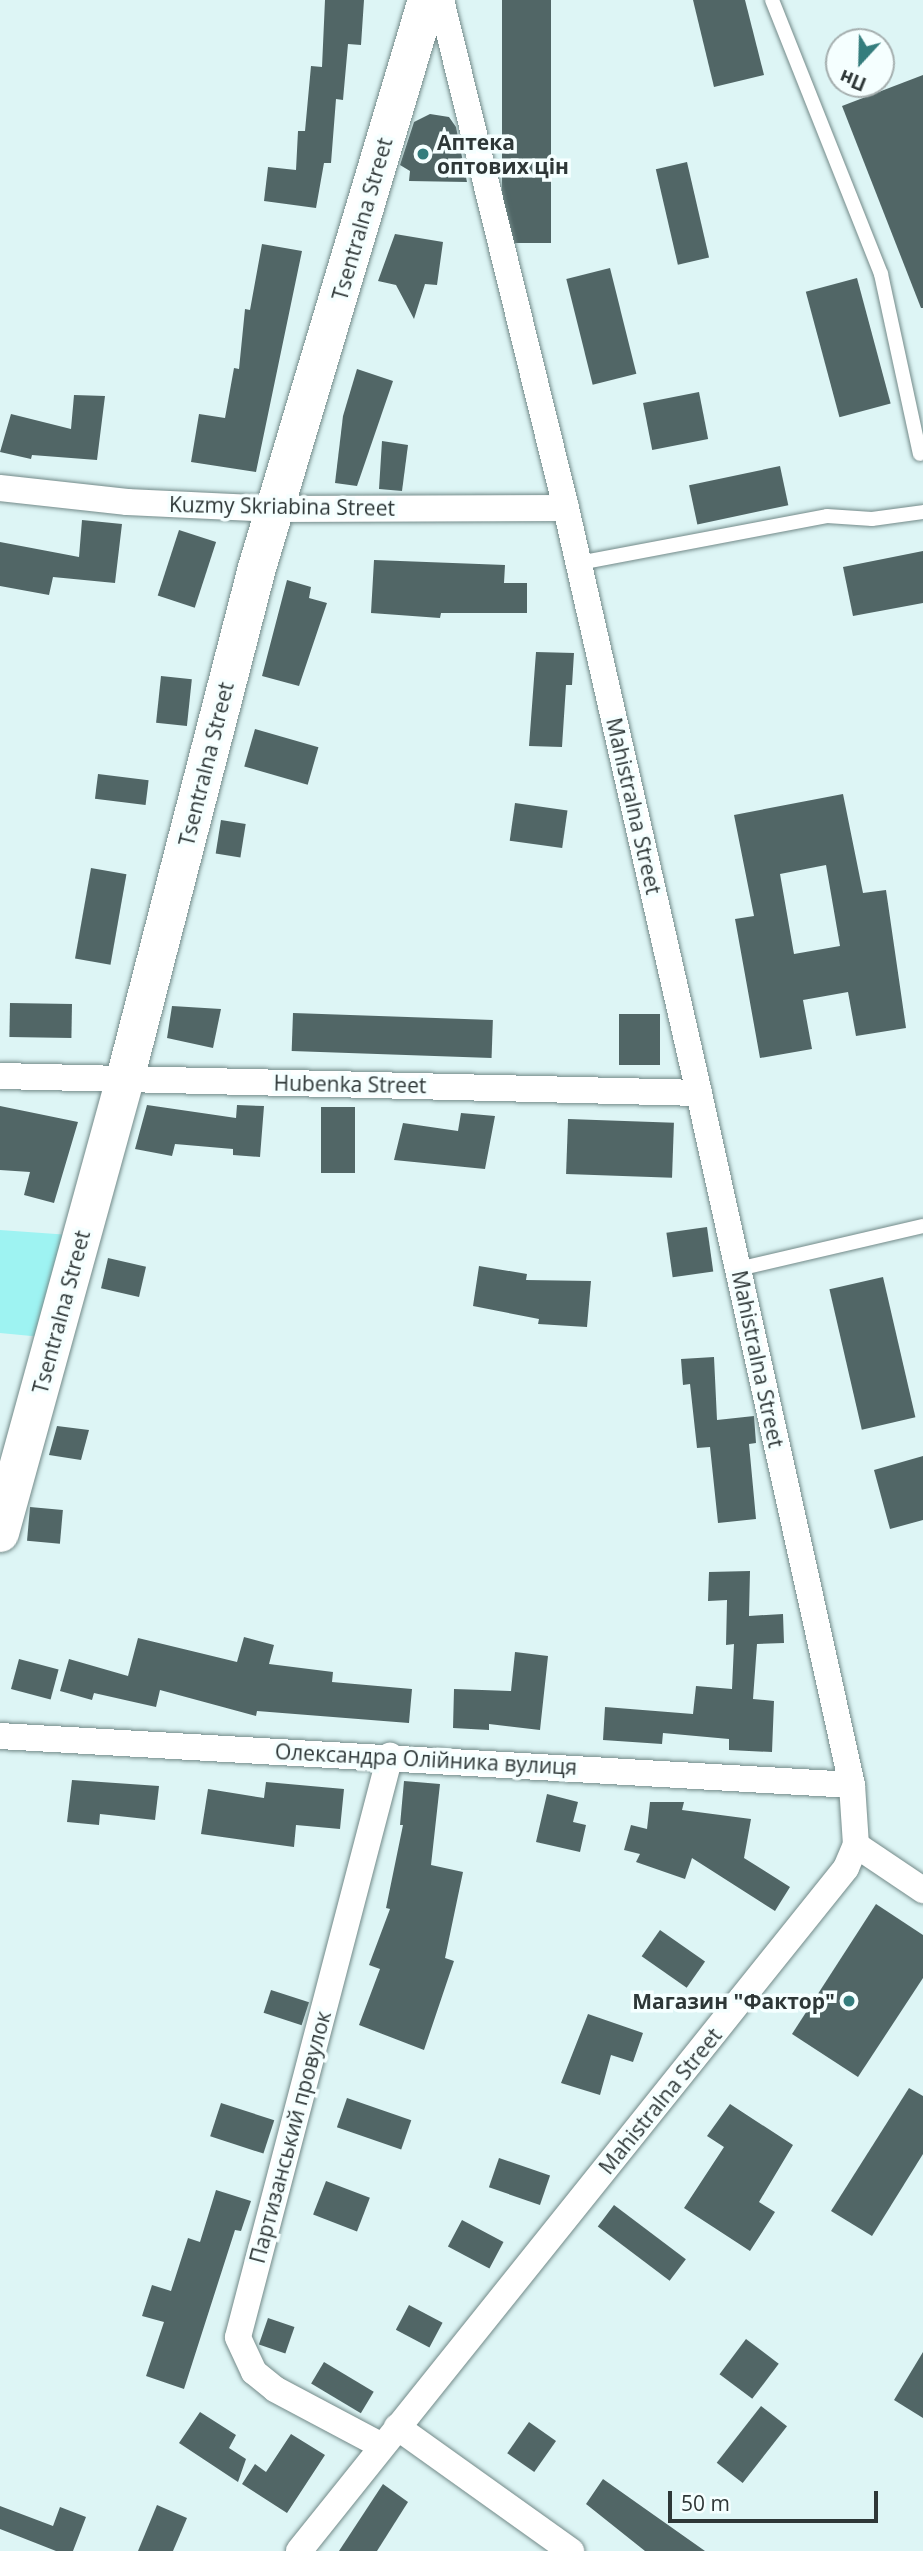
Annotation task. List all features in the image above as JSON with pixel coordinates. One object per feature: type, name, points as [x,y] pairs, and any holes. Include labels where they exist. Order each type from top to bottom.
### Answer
[{"type":"main road","name":"Tsentralna Street","points":[[0,1533],[125,1079],[275,509],[427,0]]},
{"type":"street","name":"Mahistralna Street","points":[[299,2551],[846,1868],[856,1845],[852,1785],[699,1093],[579,563],[441,0]]},
{"type":"street","name":"Kuzmy Skriabina Street","points":[[0,488],[127,502],[275,509],[566,508]]},
{"type":"street","name":"Hubenka Street","points":[[0,1076],[699,1093]]},
{"type":"street","name":"Олександра Олійника вулиця","points":[[0,1736],[390,1756],[852,1785]]},
{"type":"street","name":"Партизанський провулок","points":[[390,1756],[238,2337],[254,2372],[275,2389],[389,2436],[571,2551]]},
{"type":"street","points":[[856,1845],[923,1890]]},
{"type":"lane","points":[[772,0],[881,274],[920,454]]},
{"type":"lane","points":[[579,563],[827,516],[872,519],[923,512]]},
{"type":"lane","points":[[738,1269],[923,1226]]},
{"type":"shaded area","points":[[0,1230],[70,1235],[42,1337],[0,1333]]},
{"type":"building","points":[[325,0],[364,0],[361,45],[348,44],[343,100],[336,99],[331,163],[324,163],[316,208],[264,201],[268,167],[296,170],[298,131],[305,131],[311,66],[322,67]]},
{"type":"building","points":[[502,0],[551,0],[551,243],[502,243]]},
{"type":"building","points":[[693,0],[745,0],[764,75],[714,87]]},
{"type":"building","points":[[923,75],[923,308],[842,106],[863,98],[895,98],[895,86]]},
{"type":"building","points":[[430,114],[449,117],[456,127],[467,182],[409,181],[410,171],[400,165],[414,122]]},
{"type":"building","points":[[687,162],[709,257],[678,265],[656,169]]},
{"type":"building","points":[[395,234],[443,242],[437,285],[425,284],[414,319],[396,285],[378,281]]},
{"type":"building","points":[[262,244],[302,251],[256,472],[191,462],[199,414],[225,418],[234,368],[239,369],[245,309],[250,310]]},
{"type":"building","points":[[610,268],[636,374],[593,385],[566,279]]},
{"type":"building","points":[[857,278],[891,404],[839,417],[806,292]]},
{"type":"building","points":[[357,369],[393,381],[357,486],[335,483],[343,416]]},
{"type":"building","points":[[699,392],[708,439],[652,450],[643,403]]},
{"type":"building","points":[[74,395],[105,396],[97,460],[32,455],[31,459],[0,452],[11,414],[71,429]]},
{"type":"building","points":[[382,441],[408,445],[402,491],[379,489]]},
{"type":"building","points":[[780,466],[788,505],[697,524],[689,485]]},
{"type":"building","points":[[82,520],[122,524],[115,583],[53,577],[49,595],[0,586],[0,542],[79,557]]},
{"type":"building","points":[[179,530],[216,542],[195,608],[158,596]]},
{"type":"building","points":[[923,551],[923,603],[853,616],[843,567]]},
{"type":"building","points":[[374,560],[505,565],[504,583],[527,583],[527,613],[441,613],[440,618],[371,613]]},
{"type":"building","points":[[287,580],[311,587],[309,598],[327,603],[299,686],[262,676]]},
{"type":"building","points":[[536,652],[574,653],[572,685],[566,685],[562,747],[529,746]]},
{"type":"building","points":[[161,676],[192,679],[187,726],[156,723]]},
{"type":"building","points":[[255,729],[318,747],[308,785],[244,766]]},
{"type":"building","points":[[98,774],[149,780],[146,805],[95,799]]},
{"type":"building","points":[[843,794],[863,893],[886,890],[906,1028],[856,1036],[848,992],[803,1000],[812,1049],[760,1058],[735,919],[754,916],[734,815]],"holes":[[[826,865],[840,946],[794,954],[780,874]]]},
{"type":"building","points":[[515,803],[567,810],[562,848],[510,841]]},
{"type":"building","points":[[221,820],[246,824],[240,857],[216,854]]},
{"type":"building","points":[[91,868],[126,874],[110,965],[75,959]]},
{"type":"building","points":[[10,1003],[72,1004],[71,1038],[9,1037]]},
{"type":"building","points":[[172,1006],[221,1009],[213,1048],[167,1038]]},
{"type":"building","points":[[293,1013],[493,1020],[492,1058],[292,1051]]},
{"type":"building","points":[[619,1014],[660,1014],[660,1065],[619,1065]]},
{"type":"building","points":[[147,1105],[236,1118],[237,1105],[264,1106],[260,1157],[233,1155],[233,1149],[175,1144],[172,1156],[135,1149]]},
{"type":"building","points":[[0,1106],[78,1122],[54,1203],[24,1195],[30,1172],[0,1170]]},
{"type":"building","points":[[321,1107],[355,1107],[355,1173],[321,1173]]},
{"type":"building","points":[[461,1113],[495,1116],[485,1169],[394,1160],[403,1123],[458,1131]]},
{"type":"building","points":[[568,1119],[674,1123],[672,1178],[566,1174]]},
{"type":"building","points":[[707,1227],[713,1272],[673,1277],[666,1233]]},
{"type":"building","points":[[108,1258],[146,1267],[139,1297],[101,1288]]},
{"type":"building","points":[[479,1266],[527,1274],[526,1280],[591,1281],[587,1327],[538,1324],[539,1319],[473,1306]]},
{"type":"building","points":[[883,1277],[915,1417],[862,1430],[829,1289]]},
{"type":"building","points":[[714,1357],[717,1420],[754,1416],[756,1443],[749,1444],[756,1519],[718,1523],[710,1447],[697,1448],[690,1384],[683,1385],[681,1359]]},
{"type":"building","points":[[57,1426],[89,1430],[81,1460],[49,1455]]},
{"type":"building","points":[[923,1456],[923,1520],[890,1529],[874,1470]]},
{"type":"building","points":[[30,1507],[63,1510],[60,1544],[27,1541]]},
{"type":"building","points":[[750,1571],[749,1616],[783,1614],[784,1643],[757,1644],[753,1699],[774,1701],[772,1752],[729,1750],[729,1739],[663,1733],[662,1744],[603,1740],[605,1707],[693,1714],[696,1686],[732,1689],[734,1644],[726,1645],[727,1600],[708,1601],[709,1572]]},
{"type":"building","points":[[244,1637],[274,1645],[269,1664],[333,1672],[332,1682],[412,1689],[409,1723],[257,1711],[256,1716],[160,1690],[156,1707],[94,1693],[92,1700],[60,1691],[69,1659],[128,1676],[138,1638],[237,1662]]},
{"type":"building","points":[[515,1652],[548,1656],[540,1730],[489,1724],[489,1730],[453,1728],[454,1689],[511,1691]]},
{"type":"building","points":[[19,1659],[59,1670],[51,1700],[11,1689]]},
{"type":"building","points":[[72,1780],[159,1786],[155,1820],[100,1814],[99,1825],[67,1822]]},
{"type":"building","points":[[404,1781],[440,1784],[431,1865],[463,1872],[445,1958],[454,1961],[424,2050],[359,2025],[380,1969],[369,1965],[390,1909],[386,1908],[403,1825],[400,1825]]},
{"type":"building","points":[[266,1782],[344,1789],[340,1829],[296,1825],[294,1847],[201,1834],[208,1789],[264,1798]]},
{"type":"building","points":[[547,1794],[578,1802],[573,1822],[586,1825],[580,1852],[536,1842]]},
{"type":"building","points":[[650,1802],[684,1802],[682,1810],[751,1819],[744,1858],[790,1887],[775,1911],[692,1858],[685,1879],[636,1862],[640,1854],[624,1850],[631,1825],[647,1829]]},
{"type":"building","points":[[876,1904],[923,1935],[923,1978],[858,2077],[792,2034]]},
{"type":"building","points":[[660,1930],[705,1962],[687,1988],[642,1956]]},
{"type":"building","points":[[271,1990],[309,2002],[302,2025],[264,2013]]},
{"type":"building","points":[[588,2014],[643,2033],[633,2062],[611,2055],[600,2095],[561,2083]]},
{"type":"building","points":[[909,2088],[923,2096],[923,2154],[872,2236],[831,2211]]},
{"type":"building","points":[[347,2098],[411,2120],[401,2149],[337,2127]]},
{"type":"building","points":[[221,2103],[274,2120],[263,2154],[210,2136]]},
{"type":"building","points":[[730,2104],[793,2145],[759,2202],[775,2212],[750,2251],[684,2208],[724,2147],[707,2136]]},
{"type":"building","points":[[499,2158],[550,2176],[540,2205],[489,2187]]},
{"type":"building","points":[[326,2181],[370,2198],[357,2231],[313,2215]]},
{"type":"building","points":[[216,2190],[251,2201],[241,2231],[235,2230],[184,2389],[146,2376],[164,2322],[142,2316],[152,2285],[171,2291],[188,2238],[200,2242]]},
{"type":"building","points":[[614,2205],[686,2259],[670,2281],[598,2227]]},
{"type":"building","points":[[462,2220],[503,2242],[489,2269],[448,2246]]},
{"type":"building","points":[[409,2305],[443,2323],[429,2348],[396,2330]]},
{"type":"building","points":[[268,2318],[294,2327],[285,2354],[259,2344]]},
{"type":"building","points":[[746,2339],[779,2364],[752,2399],[720,2374]]},
{"type":"building","points":[[923,2352],[923,2418],[894,2400]]},
{"type":"building","points":[[324,2362],[374,2392],[361,2413],[311,2383]]},
{"type":"building","points":[[761,2406],[787,2426],[743,2483],[717,2463]]},
{"type":"building","points":[[200,2412],[236,2435],[229,2448],[246,2459],[238,2482],[179,2443]]},
{"type":"building","points":[[529,2422],[556,2441],[534,2472],[507,2453]]},
{"type":"building","points":[[291,2434],[325,2455],[287,2513],[242,2484],[255,2464],[266,2472]]},
{"type":"building","points":[[603,2479],[705,2551],[645,2551],[586,2504]]},
{"type":"building","points":[[383,2484],[408,2502],[377,2551],[339,2551]]},
{"type":"building","points":[[157,2505],[187,2518],[173,2551],[138,2551]]},
{"type":"building","points":[[0,2506],[53,2526],[60,2507],[86,2517],[73,2551],[56,2551],[0,2529]]},
{"type":"place","name":"Аптека оптових цін","points":[[423,154]]},
{"type":"place","name":"Магазин \"Фактор\"","points":[[849,2001]]}]
